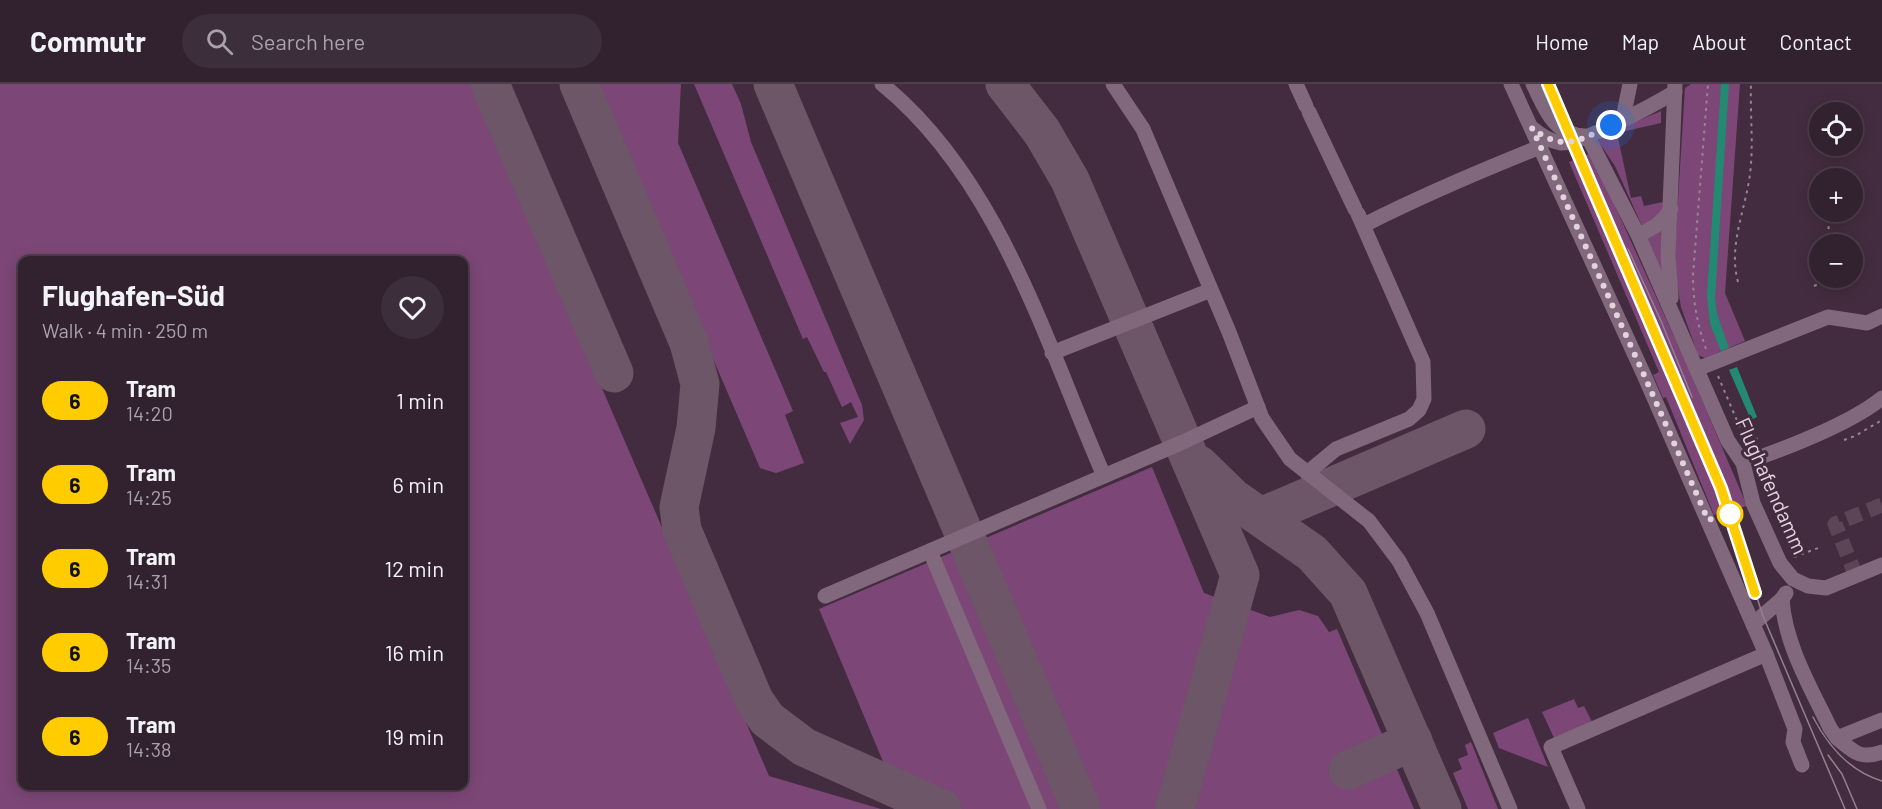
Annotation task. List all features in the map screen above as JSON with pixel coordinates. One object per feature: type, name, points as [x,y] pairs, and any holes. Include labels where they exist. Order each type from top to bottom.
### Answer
[{"type":"street","points":[[882,84],[900,98],[949,152],[992,218],[1104,476]]},
{"type":"street","points":[[1113,84],[1143,129],[1262,418],[1290,459],[1370,522],[1399,561],[1426,613],[1510,809]]},
{"type":"street","points":[[1296,84],[1359,216],[1423,362],[1424,399],[1419,410],[1409,419],[1336,449],[1307,472]]},
{"type":"street","points":[[1511,84],[1644,375],[1766,654],[1795,729],[1793,742],[1802,765]]},
{"type":"street","points":[[1533,84],[1549,117],[1560,129],[1569,134],[1588,136]]},
{"type":"street","points":[[1623,118],[1630,84]]},
{"type":"street","name":"Flughafendamm","points":[[1675,88],[1658,102],[1588,136],[1638,235],[1673,313],[1705,366],[1728,441],[1743,463],[1754,503],[1787,560],[1793,579],[1782,600],[1753,624]]},
{"type":"street","name":"Flughafendamm","points":[[1673,313],[1668,255],[1675,88]]},
{"type":"street","points":[[1532,128],[1549,139],[1561,143],[1588,136]]},
{"type":"street","points":[[1359,216],[1431,194],[1447,184],[1540,147]]},
{"type":"street","points":[[1638,235],[1662,222],[1671,209]]},
{"type":"street","points":[[1052,353],[1211,290]]},
{"type":"street","points":[[1705,366],[1828,317],[1867,323],[1882,316]]},
{"type":"street","points":[[1743,463],[1768,462],[1882,398]]},
{"type":"street","points":[[825,596],[1258,407]]},
{"type":"street","points":[[930,551],[1039,809]]},
{"type":"street","points":[[1793,579],[1808,586],[1826,588],[1882,565]]},
{"type":"street","points":[[1782,600],[1784,620],[1791,643],[1830,728],[1837,738],[1862,756],[1882,752]]},
{"type":"street","points":[[1578,809],[1551,747],[1766,654]]},
{"type":"street","points":[[1837,738],[1882,720]]},
{"type":"path","points":[[1708,84],[1694,300],[1705,366],[1742,430],[1750,437],[1761,440],[1768,462],[1763,476],[1764,483]]},
{"type":"path","points":[[1738,282],[1734,271],[1733,251],[1746,201],[1751,164],[1751,84]]},
{"type":"path","points":[[1828,234],[1829,223]]},
{"type":"path","points":[[1844,440],[1882,420]]},
{"type":"path","points":[[1787,560],[1821,547]]},
{"type":"shaded area","points":[[0,84],[471,84],[769,776],[881,809],[0,809]]},
{"type":"shaded area","points":[[595,84],[681,84],[678,143],[793,411],[785,415],[804,463],[776,473],[760,468]]},
{"type":"shaded area","points":[[694,84],[732,84],[741,104],[751,142],[862,405],[864,420],[850,444],[840,423],[858,417],[851,402],[842,407],[807,337],[803,339]]},
{"type":"shaded area","points":[[1691,84],[1740,84],[1725,293],[1745,341],[1705,358],[1698,355],[1681,307],[1676,279],[1675,248],[1685,88]]},
{"type":"shaded area","points":[[1721,84],[1729,84],[1715,298],[1717,314],[1729,348],[1721,351],[1710,324],[1707,295]]},
{"type":"shaded area","points":[[1661,111],[1661,123],[1617,133],[1631,198],[1641,196],[1644,206],[1663,202],[1663,215],[1643,228],[1615,166],[1598,141],[1607,134]]},
{"type":"shaded area","points":[[1591,153],[1687,365],[1747,506],[1714,515],[1666,397],[1663,398],[1653,375],[1659,372],[1569,162]]},
{"type":"shaded area","points":[[1664,226],[1664,281],[1647,237]]},
{"type":"shaded area","points":[[1737,367],[1757,417],[1751,420],[1729,370]]},
{"type":"shaded area","points":[[1152,467],[1204,593],[1270,617],[1299,610],[1318,616],[1329,632],[1337,629],[1414,809],[903,809],[819,609]]},
{"type":"shaded area","points":[[1574,699],[1578,708],[1584,706],[1592,722],[1554,738],[1542,712]]},
{"type":"shaded area","points":[[1528,718],[1548,767],[1499,748],[1493,733]]},
{"type":"shaded area","points":[[1471,742],[1498,809],[1468,809],[1453,773],[1462,769],[1458,759],[1468,755],[1465,745]]},
{"type":"taxiway","points":[[490,84],[614,373]]},
{"type":"taxiway","points":[[579,84],[689,343],[700,384],[696,428],[679,507],[682,530],[754,700],[767,719],[804,747],[942,809]]},
{"type":"taxiway","points":[[773,84],[1081,809]]},
{"type":"taxiway","points":[[1005,84],[1042,132],[1070,180],[1240,575],[1175,809]]},
{"type":"taxiway","points":[[1261,517],[1466,429]]},
{"type":"taxiway","points":[[1199,465],[1233,498],[1312,553],[1348,593],[1442,809]]},
{"type":"taxiway","points":[[1348,770],[1413,741]]},
{"type":"tunnel","points":[[1856,576],[1835,524],[1882,505]]},
{"type":"tram line","points":[[1548,84],[1721,487],[1763,616],[1845,809]]},
{"type":"tram line","name":"6","points":[[1548,84],[1721,488],[1755,593]]},
{"type":"tram line","points":[[1628,249],[1692,397]]},
{"type":"tram line","points":[[1813,717],[1825,738],[1841,756],[1859,771],[1882,781]]},
{"type":"tram line","points":[[1828,755],[1842,774],[1857,809]]},
{"type":"route","points":[[1611,125],[1580,141],[1561,143],[1541,135],[1532,128],[1708,520],[1730,514]]}]
